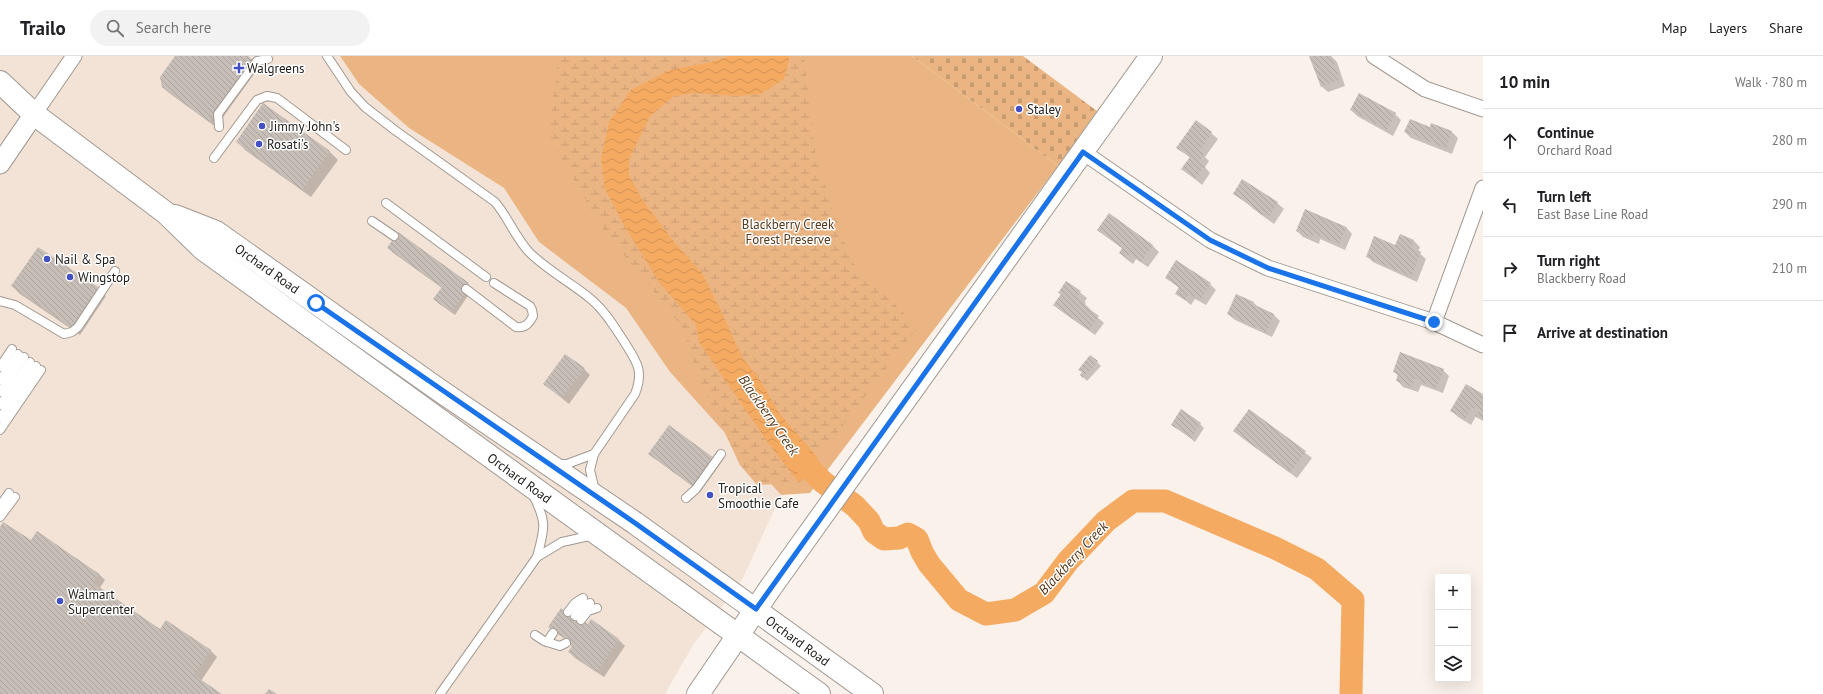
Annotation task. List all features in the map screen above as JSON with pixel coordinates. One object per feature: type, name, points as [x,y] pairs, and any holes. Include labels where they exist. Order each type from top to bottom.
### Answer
[{"type":"main road","points":[[698,694],[824,513],[1151,56]]},
{"type":"main road","name":"Orchard Road","points":[[0,82],[34,114],[166,213],[204,249],[819,694]]},
{"type":"main road","name":"Orchard Road","points":[[166,213],[216,232],[432,385],[597,497],[756,609],[872,694]]},
{"type":"street","points":[[0,164],[74,56]]},
{"type":"street","points":[[1374,56],[1424,89],[1483,109]]},
{"type":"street","points":[[1083,152],[1210,240],[1268,268],[1434,322],[1483,345]]},
{"type":"street","points":[[1434,322],[1483,188]]},
{"type":"lane","points":[[327,56],[351,92],[366,107],[396,131],[495,202],[506,215],[521,242],[529,251],[539,261],[592,300],[609,318],[637,363],[640,373],[639,383],[634,394],[594,454],[590,470],[597,497]]},
{"type":"lane","points":[[219,127],[218,114],[257,61],[268,59]]},
{"type":"lane","points":[[214,158],[257,100],[267,96],[277,98],[346,150]]},
{"type":"lane","points":[[386,203],[486,277]]},
{"type":"lane","points":[[372,221],[394,236]]},
{"type":"lane","points":[[0,300],[15,305],[64,334],[72,332],[78,326],[115,271]]},
{"type":"lane","points":[[466,289],[516,327],[526,325],[533,316],[530,306],[494,283]]},
{"type":"lane","points":[[0,367],[27,360]]},
{"type":"lane","points":[[0,380],[27,360]]},
{"type":"lane","points":[[0,392],[27,360]]},
{"type":"lane","points":[[0,404],[27,360]]},
{"type":"lane","points":[[0,418],[27,360]]},
{"type":"lane","points":[[0,430],[27,360]]},
{"type":"lane","points":[[544,461],[555,464],[567,464],[594,454]]},
{"type":"lane","points":[[686,498],[696,489],[721,454]]},
{"type":"lane","points":[[440,694],[538,556],[544,532],[542,512],[526,482]]},
{"type":"lane","points":[[0,506],[12,495],[0,517]]},
{"type":"lane","points":[[538,556],[562,542],[598,534]]},
{"type":"lane","points":[[583,598],[575,603],[575,616],[588,611],[594,606]]},
{"type":"lane","points":[[534,635],[550,644],[560,646],[560,638],[550,644]]},
{"type":"shaded area","points":[[0,56],[340,56],[359,84],[409,128],[504,188],[539,242],[626,308],[670,372],[781,495],[742,580],[693,645],[665,694],[0,694]]},
{"type":"green space","name":"Blackberry Creek Forest Preserve","points":[[340,56],[912,56],[1058,166],[810,493],[781,495],[670,372],[626,308],[539,242],[504,188],[409,128],[359,84]]},
{"type":"green space","points":[[556,56],[729,56],[631,90],[609,122],[601,159],[605,189],[625,227],[659,282],[696,325],[699,342],[769,444],[799,483],[757,485],[740,465],[697,374],[683,328],[602,228],[548,135],[558,63]]},
{"type":"green space","points":[[790,56],[804,56],[816,159],[851,261],[918,327],[818,458],[779,413],[760,380],[742,357],[702,273],[674,242],[644,202],[629,176],[629,159],[650,116],[674,96],[696,93],[737,96],[784,79]]},
{"type":"green space","points":[[912,56],[1023,56],[1097,111],[1058,166]]},
{"type":"water","points":[[729,56],[790,56],[784,79],[760,94],[737,96],[696,93],[674,96],[650,116],[629,159],[629,176],[644,202],[674,242],[702,273],[742,357],[760,380],[779,413],[818,458],[799,483],[769,444],[699,342],[696,325],[659,282],[625,227],[605,189],[601,159],[609,122],[631,90],[670,70],[711,62]]},
{"type":"building","name":"Walgreens","points":[[175,56],[248,56],[253,60],[209,122],[162,87],[160,77]]},
{"type":"building","points":[[1309,56],[1331,56],[1340,79],[1321,87]]},
{"type":"building","points":[[1359,93],[1396,113],[1387,130],[1350,110]]},
{"type":"building","points":[[263,103],[330,151],[302,190],[236,142]]},
{"type":"building","points":[[1410,119],[1430,127],[1431,123],[1452,131],[1446,148],[1404,132]]},
{"type":"building","points":[[1196,120],[1212,132],[1199,151],[1204,154],[1199,162],[1205,166],[1195,179],[1181,169],[1190,157],[1176,148]]},
{"type":"building","points":[[1242,179],[1278,202],[1268,218],[1233,194]]},
{"type":"building","points":[[1305,209],[1346,227],[1339,244],[1314,234],[1312,238],[1296,231]]},
{"type":"building","points":[[1109,213],[1153,245],[1141,262],[1130,254],[1127,258],[1119,253],[1122,248],[1097,230]]},
{"type":"building","points":[[398,232],[469,283],[462,293],[464,295],[451,312],[433,299],[442,287],[387,248]]},
{"type":"building","points":[[1400,234],[1414,240],[1411,248],[1421,252],[1411,277],[1366,257],[1374,236],[1395,245]]},
{"type":"building","points":[[38,247],[98,287],[71,327],[11,286]]},
{"type":"building","points":[[1176,260],[1211,283],[1200,300],[1189,293],[1185,300],[1175,294],[1179,287],[1165,278]]},
{"type":"building","points":[[1066,281],[1081,291],[1077,297],[1086,303],[1084,305],[1099,316],[1089,330],[1053,305],[1061,294],[1058,293]]},
{"type":"building","points":[[1236,294],[1254,302],[1253,304],[1274,314],[1266,332],[1227,314]]},
{"type":"building","points":[[1400,352],[1444,369],[1436,388],[1415,379],[1412,387],[1396,381],[1398,374],[1393,372]]},
{"type":"building","points":[[565,354],[585,368],[562,398],[543,384]]},
{"type":"building","points":[[1090,355],[1098,361],[1083,378],[1080,375],[1082,372],[1078,370]]},
{"type":"building","points":[[1466,384],[1483,394],[1483,413],[1472,407],[1465,419],[1450,411]]},
{"type":"building","points":[[1181,409],[1201,423],[1191,438],[1171,425]]},
{"type":"building","points":[[1249,409],[1306,451],[1290,473],[1233,431]]},
{"type":"building","points":[[1478,411],[1483,414],[1483,421],[1475,416]]},
{"type":"building","points":[[669,425],[714,458],[693,486],[648,454]]},
{"type":"building","name":"Walmart Supercenter","points":[[3,522],[31,540],[37,531],[99,574],[93,583],[160,629],[166,620],[211,650],[194,675],[222,694],[0,694],[0,527]]},
{"type":"building","points":[[561,608],[583,623],[583,621],[588,624],[591,619],[619,639],[597,672],[568,652],[572,646],[568,643],[569,641],[548,627]]},
{"type":"building","points":[[269,689],[277,694],[265,694]]},
{"type":"waterway","name":"Blackberry Creek","points":[[788,447],[823,482],[855,506],[869,521],[874,532],[884,539],[899,538],[908,534],[917,539],[929,564],[959,600],[986,614],[1015,610],[1044,593],[1068,561],[1106,521],[1133,501],[1165,501],[1275,548],[1317,569],[1353,600],[1351,694]]},
{"type":"place","name":"Walgreens","points":[[239,68]]},
{"type":"place","name":"Staley","points":[[1019,109]]},
{"type":"place","name":"Jimmy John's","points":[[262,126]]},
{"type":"place","name":"Rosati's","points":[[259,144]]},
{"type":"place","name":"Nail & Spa","points":[[47,259]]},
{"type":"place","name":"Wingstop","points":[[70,277]]},
{"type":"place","name":"Tropical Smoothie Cafe","points":[[710,495]]},
{"type":"place","name":"Walmart Supercenter","points":[[60,601]]},
{"type":"route","points":[[316,303],[439,390],[635,523],[756,609],[1083,152],[1210,240],[1268,268],[1434,322]]}]
